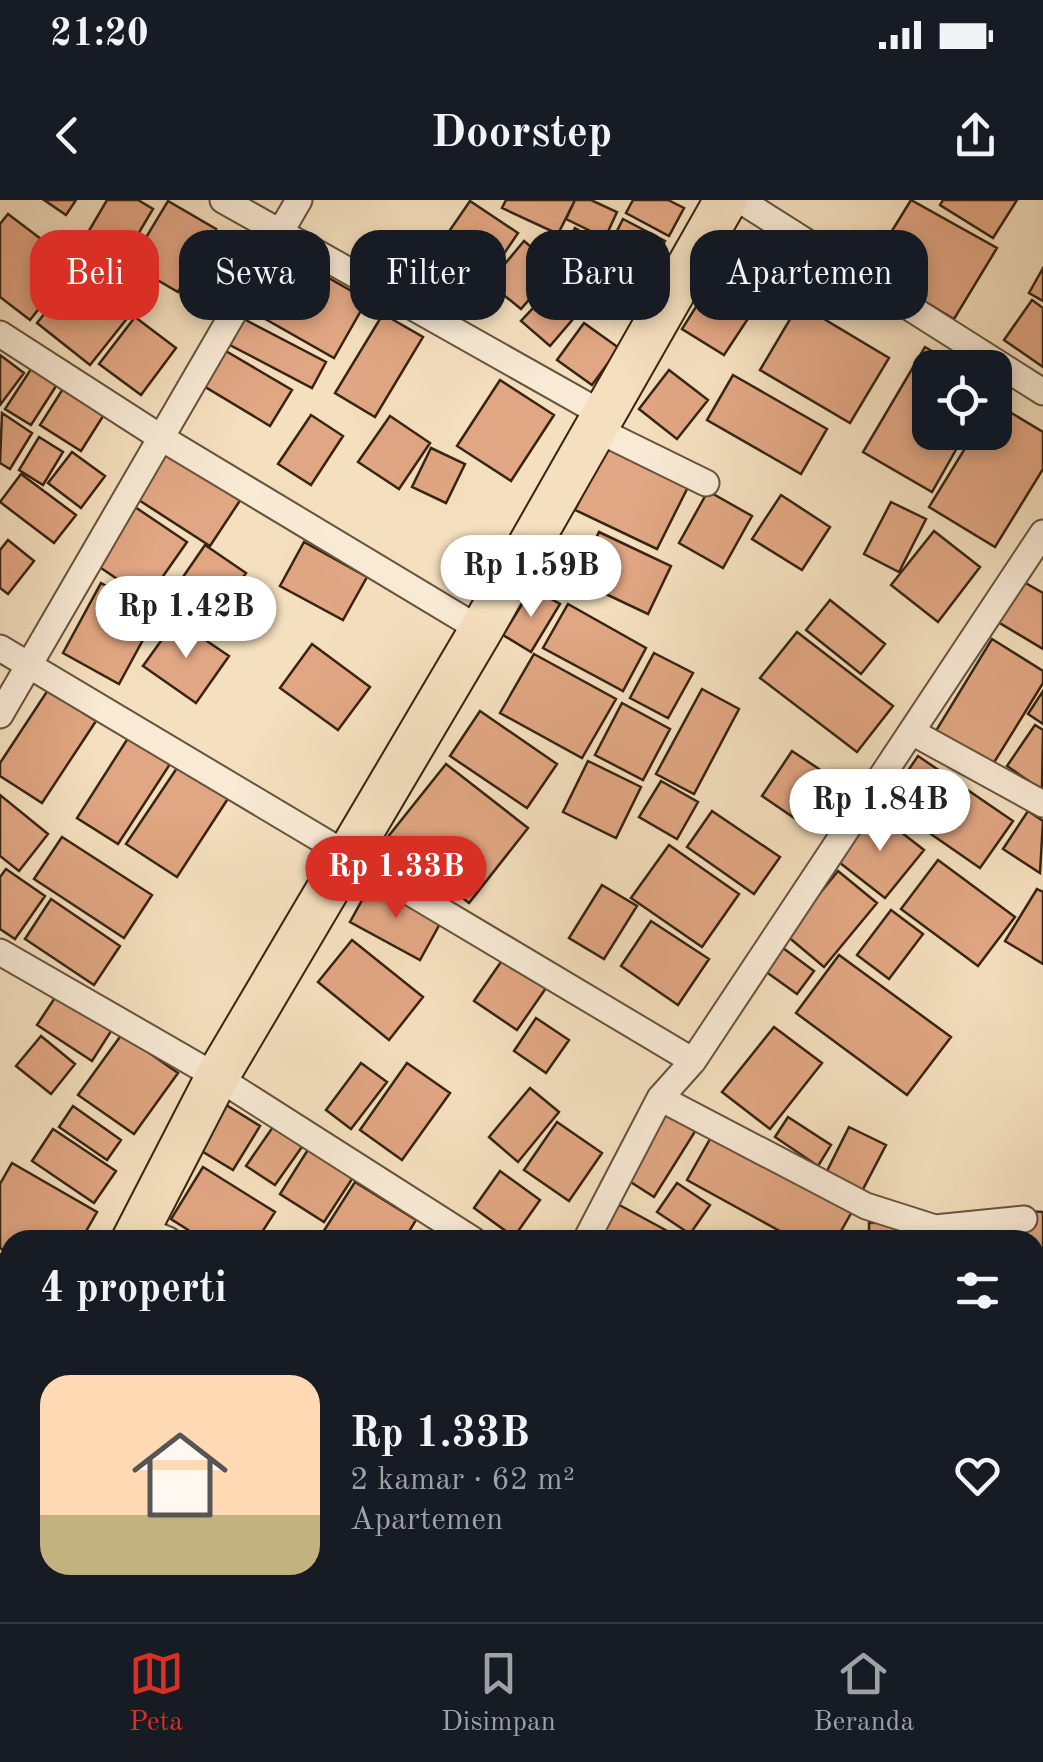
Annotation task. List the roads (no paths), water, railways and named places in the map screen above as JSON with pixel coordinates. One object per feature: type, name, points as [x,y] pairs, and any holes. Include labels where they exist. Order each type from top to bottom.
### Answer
[{"type":"highway","points":[[150,1230],[216,1077],[346,852],[482,630],[726,200]]},
{"type":"street","points":[[223,200],[278,230]]},
{"type":"street","points":[[283,230],[299,200]]},
{"type":"street","points":[[740,200],[1043,392]]},
{"type":"street","points":[[330,261],[706,483]]},
{"type":"street","points":[[0,715],[230,320]]},
{"type":"street","points":[[0,334],[160,437],[482,630]]},
{"type":"street","points":[[591,1230],[660,1098],[693,1062],[1043,533]]},
{"type":"street","points":[[0,648],[693,1062]]},
{"type":"street","points":[[912,732],[1043,804]]},
{"type":"street","points":[[0,952],[216,1077],[457,1230]]},
{"type":"street","points":[[660,1098],[866,1206],[934,1228],[1024,1220]]}]
